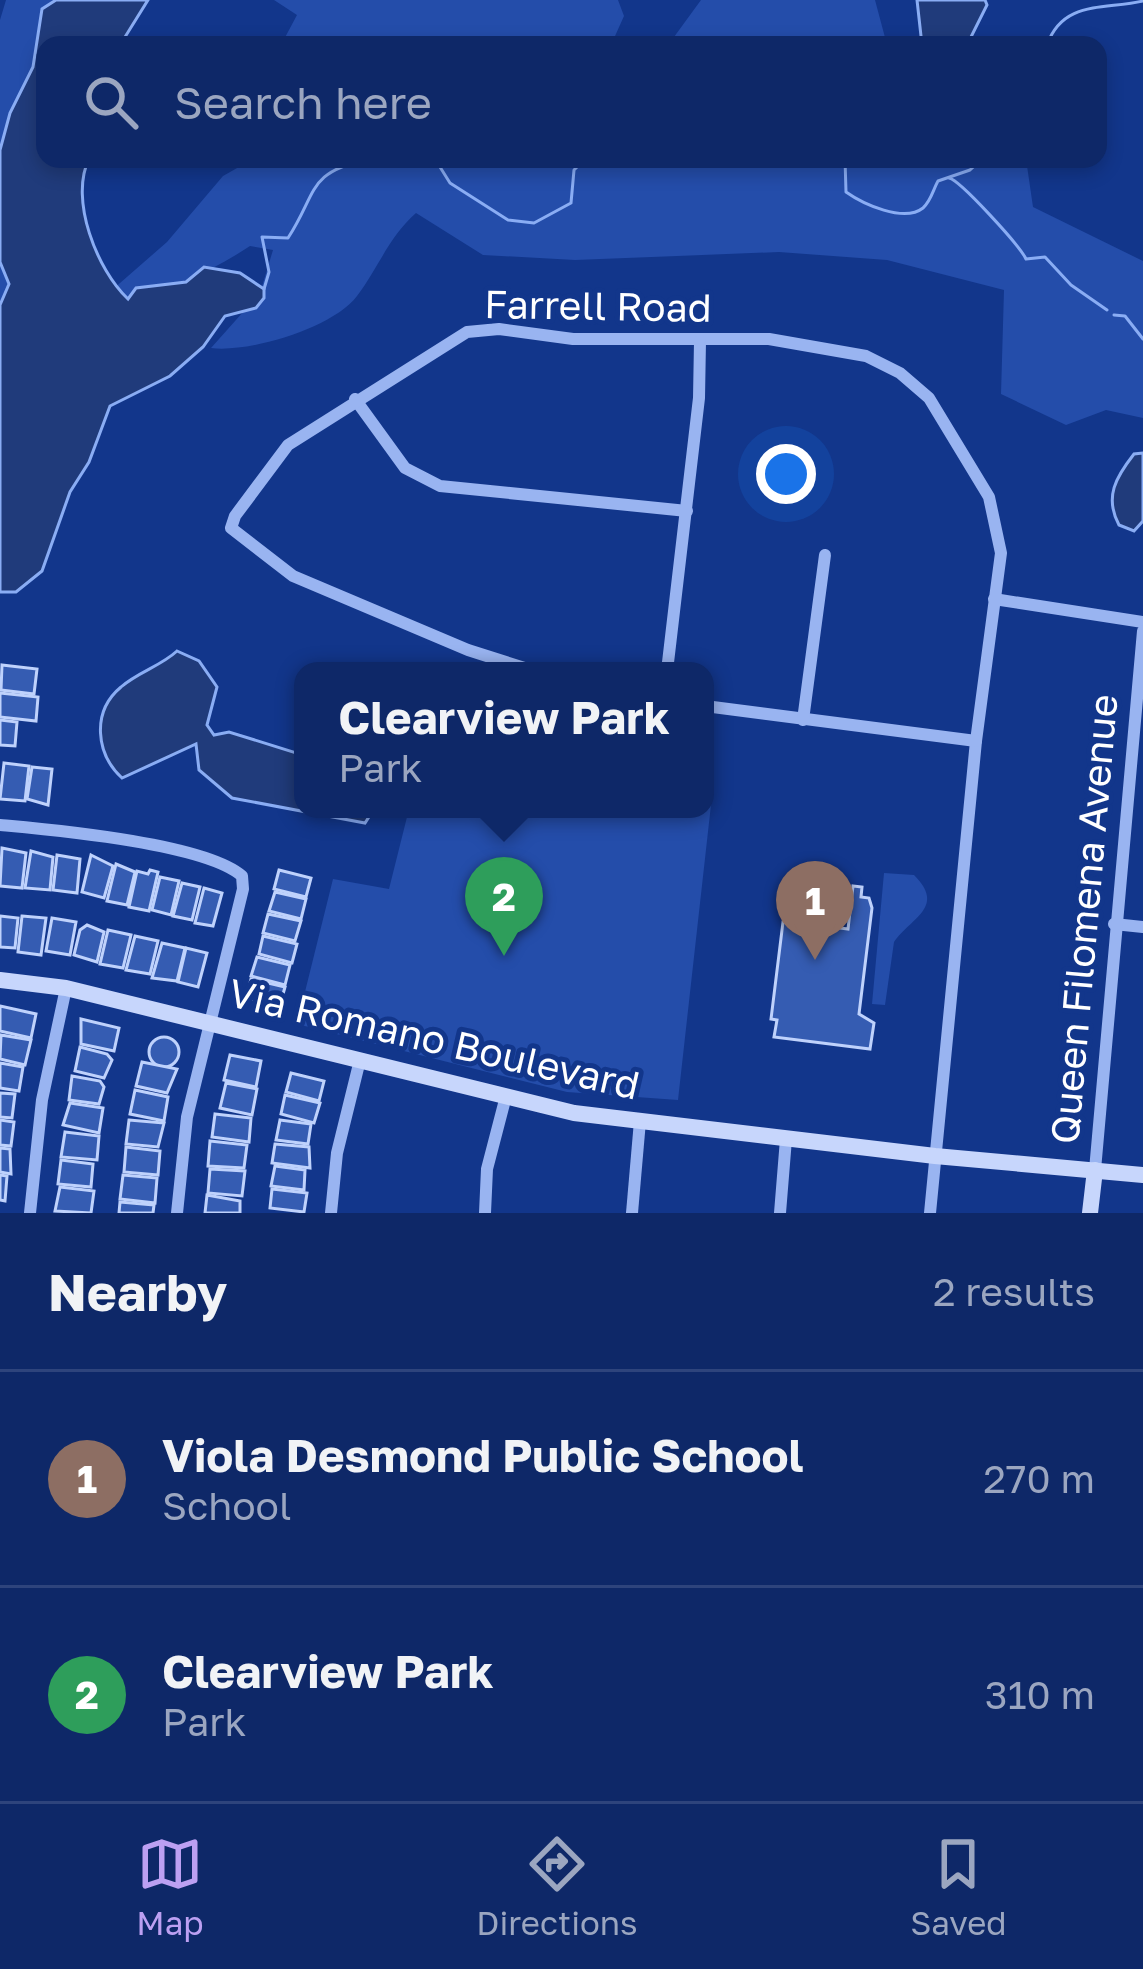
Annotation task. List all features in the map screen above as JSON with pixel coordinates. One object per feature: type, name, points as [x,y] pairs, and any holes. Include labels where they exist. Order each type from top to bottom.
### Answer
[{"type":"street","name":"Farrell Road","points":[[506,662],[293,576],[231,528],[288,445],[467,332],[770,339],[853,352],[889,367],[920,389],[944,418],[994,511],[1001,553],[976,741],[930,1213]]},
{"type":"street","points":[[668,662],[687,511],[700,340]]},
{"type":"street","points":[[355,399],[405,468],[440,486],[687,511]]},
{"type":"street","points":[[803,720],[825,555]]},
{"type":"street","points":[[994,599],[1143,626]]},
{"type":"street","name":"Queen Filomena Avenue","points":[[1090,1213],[1114,924],[1137,771],[1143,626]]},
{"type":"street","points":[[714,707],[976,741]]},
{"type":"street","points":[[0,825],[107,837],[223,865],[242,876],[243,889],[187,1117],[177,1213]]},
{"type":"street","points":[[1114,924],[1143,927]]},
{"type":"street","name":"Via Romano Boulevard","points":[[0,980],[66,988],[506,1096],[640,1121],[1143,1175]]},
{"type":"street","points":[[30,1213],[42,1100],[66,988]]},
{"type":"street","points":[[331,1213],[337,1153],[360,1060]]},
{"type":"street","points":[[485,1213],[487,1169],[506,1096]]},
{"type":"street","points":[[632,1213],[640,1121]]},
{"type":"street","points":[[780,1213],[786,1139]]},
{"type":"shaded area","points":[[6,0],[65,0],[52,36],[36,36],[36,127],[29,198],[14,276],[0,314],[0,20]]},
{"type":"shaded area","points":[[56,0],[148,0],[126,36],[38,36],[42,9]]},
{"type":"shaded area","points":[[274,0],[618,0],[624,16],[615,36],[286,36],[297,15]]},
{"type":"shaded area","points":[[701,0],[875,0],[885,36],[675,36]]},
{"type":"shaded area","points":[[917,0],[985,0],[987,5],[972,36],[921,36]]},
{"type":"shaded area","points":[[36,48],[36,168],[86,168],[82,194],[89,233],[106,271],[128,299],[136,288],[186,282],[204,267],[240,273],[264,289],[264,298],[256,308],[225,316],[203,347],[170,376],[110,406],[89,462],[70,492],[42,571],[16,592],[0,592],[0,305],[9,284],[0,262],[0,150],[10,113],[33,67]]},
{"type":"shaded area","points":[[237,168],[1027,168],[1033,207],[1143,261],[1143,418],[1106,410],[1066,425],[1001,394],[1004,290],[887,260],[779,252],[575,260],[483,255],[416,213],[345,308],[289,336],[211,348],[260,293],[273,250],[250,246],[190,279],[141,295],[124,298],[112,290],[167,242],[223,176]]},
{"type":"shaded area","points":[[1143,453],[1143,521],[1134,531],[1119,525],[1112,496],[1134,454]]},
{"type":"shaded area","points":[[177,651],[199,661],[217,687],[207,725],[214,735],[229,732],[294,752],[294,810],[232,798],[199,770],[196,744],[122,778],[113,768],[100,733],[105,708],[121,687]]},
{"type":"shaded area","points":[[407,818],[710,818],[678,1100],[567,1092],[297,1024],[333,879],[389,889]]},
{"type":"shaded area","points":[[884,873],[914,875],[927,895],[923,911],[894,942],[885,1005],[872,1004]]},
{"type":"building","points":[[2,665],[37,669],[34,694],[1,690]]},
{"type":"building","points":[[0,693],[38,697],[36,721],[0,717]]},
{"type":"building","points":[[0,720],[17,722],[15,746],[0,745]]},
{"type":"building","points":[[4,763],[29,766],[25,801],[0,799]]},
{"type":"building","points":[[32,767],[52,769],[48,805],[27,799]]},
{"type":"building","points":[[2,848],[26,853],[22,888],[0,886]]},
{"type":"building","points":[[31,851],[53,857],[50,890],[25,888]]},
{"type":"building","points":[[57,855],[80,859],[77,893],[53,890]]},
{"type":"building","points":[[91,855],[113,866],[104,898],[82,892]]},
{"type":"building","points":[[116,864],[135,872],[127,905],[107,901]]},
{"type":"building","points":[[279,870],[311,878],[306,897],[274,889]]},
{"type":"building","points":[[137,871],[148,874],[158,872],[149,911],[129,907]]},
{"type":"building","points":[[160,877],[179,881],[171,915],[152,910]]},
{"type":"building","points":[[182,883],[200,887],[192,920],[173,916]]},
{"type":"building","points":[[853,886],[862,887],[861,897],[869,898],[872,908],[859,1014],[874,1023],[870,1049],[774,1037],[777,1020],[771,1019],[783,922],[788,922],[790,905],[811,907],[809,924],[848,929]]},
{"type":"building","points":[[204,888],[222,893],[213,926],[195,923]]},
{"type":"building","points":[[275,892],[306,899],[301,919],[269,911]]},
{"type":"building","points":[[268,914],[301,921],[295,941],[263,933]]},
{"type":"building","points":[[0,916],[18,918],[15,948],[0,947]]},
{"type":"building","points":[[22,916],[46,918],[41,955],[18,952]]},
{"type":"building","points":[[52,918],[76,922],[70,955],[46,951]]},
{"type":"building","points":[[87,925],[104,932],[97,962],[74,955],[80,930]]},
{"type":"building","points":[[108,930],[131,935],[123,968],[100,964]]},
{"type":"building","points":[[135,936],[158,941],[150,974],[126,970]]},
{"type":"building","points":[[263,936],[297,944],[292,963],[259,954]]},
{"type":"building","points":[[162,943],[185,948],[177,981],[152,978]]},
{"type":"building","points":[[186,948],[207,953],[198,987],[178,982]]},
{"type":"building","points":[[257,957],[290,965],[285,985],[251,976]]},
{"type":"building","points":[[251,979],[285,987],[280,1005],[246,998]]},
{"type":"building","points":[[0,1006],[36,1014],[31,1038],[0,1031]]},
{"type":"building","points":[[81,1019],[119,1028],[114,1051],[81,1044]]},
{"type":"building","points":[[1,1035],[31,1040],[25,1065],[0,1059]]},
{"type":"building","points":[[164,1037],[175,1041],[179,1052],[175,1063],[164,1067],[153,1063],[149,1052],[153,1041]]},
{"type":"building","points":[[80,1047],[107,1054],[112,1060],[104,1078],[75,1071]]},
{"type":"building","points":[[230,1055],[261,1061],[256,1087],[224,1080]]},
{"type":"building","points":[[142,1062],[177,1069],[167,1093],[136,1086]]},
{"type":"building","points":[[0,1063],[23,1067],[19,1091],[0,1088]]},
{"type":"building","points":[[291,1073],[324,1081],[319,1101],[286,1092]]},
{"type":"building","points":[[72,1076],[100,1081],[104,1087],[99,1104],[69,1100]]},
{"type":"building","points":[[226,1083],[257,1089],[252,1115],[220,1108]]},
{"type":"building","points":[[135,1090],[168,1097],[164,1121],[130,1114]]},
{"type":"building","points":[[0,1093],[15,1094],[12,1118],[0,1117]]},
{"type":"building","points":[[285,1095],[320,1103],[314,1123],[281,1114]]},
{"type":"building","points":[[70,1103],[103,1108],[99,1133],[63,1125]]},
{"type":"building","points":[[215,1114],[251,1118],[249,1142],[212,1137]]},
{"type":"building","points":[[0,1120],[14,1122],[11,1146],[0,1145]]},
{"type":"building","points":[[129,1120],[164,1123],[158,1147],[126,1144]]},
{"type":"building","points":[[280,1120],[311,1124],[308,1144],[276,1140]]},
{"type":"building","points":[[65,1132],[99,1136],[97,1160],[61,1157]]},
{"type":"building","points":[[210,1141],[247,1145],[244,1168],[208,1166]]},
{"type":"building","points":[[275,1144],[309,1147],[310,1168],[272,1163]]},
{"type":"building","points":[[126,1147],[160,1151],[158,1175],[124,1172]]},
{"type":"building","points":[[0,1148],[10,1149],[11,1174],[0,1172]]},
{"type":"building","points":[[61,1160],[93,1164],[91,1187],[58,1184]]},
{"type":"building","points":[[275,1166],[305,1170],[304,1190],[271,1186]]},
{"type":"building","points":[[210,1169],[245,1171],[242,1196],[208,1193]]},
{"type":"building","points":[[0,1175],[7,1176],[5,1201],[0,1200]]},
{"type":"building","points":[[123,1175],[157,1178],[155,1203],[120,1199]]},
{"type":"building","points":[[60,1187],[94,1191],[91,1213],[55,1211]]},
{"type":"building","points":[[272,1189],[307,1193],[304,1212],[270,1208]]},
{"type":"building","points":[[207,1195],[240,1201],[240,1213],[205,1213]]},
{"type":"building","points":[[120,1202],[154,1205],[153,1213],[119,1213]]},
{"type":"waterway","points":[[1052,36],[1074,14],[1143,1]]},
{"type":"waterway","points":[[264,289],[269,272],[262,237],[288,238],[316,186],[341,168]]},
{"type":"waterway","points":[[441,168],[450,183],[508,220],[534,223],[571,203],[576,168]]},
{"type":"waterway","points":[[845,168],[846,192],[873,206],[905,214],[923,208],[938,181],[972,168]]},
{"type":"waterway","points":[[949,178],[989,214],[1026,259],[1045,257],[1071,285],[1107,310]]},
{"type":"waterway","points":[[1114,315],[1125,316],[1143,339]]},
{"type":"place","name":"Clearview Park","points":[[504,956]]},
{"type":"place","name":"Viola Desmond Public School","points":[[815,960]]}]
